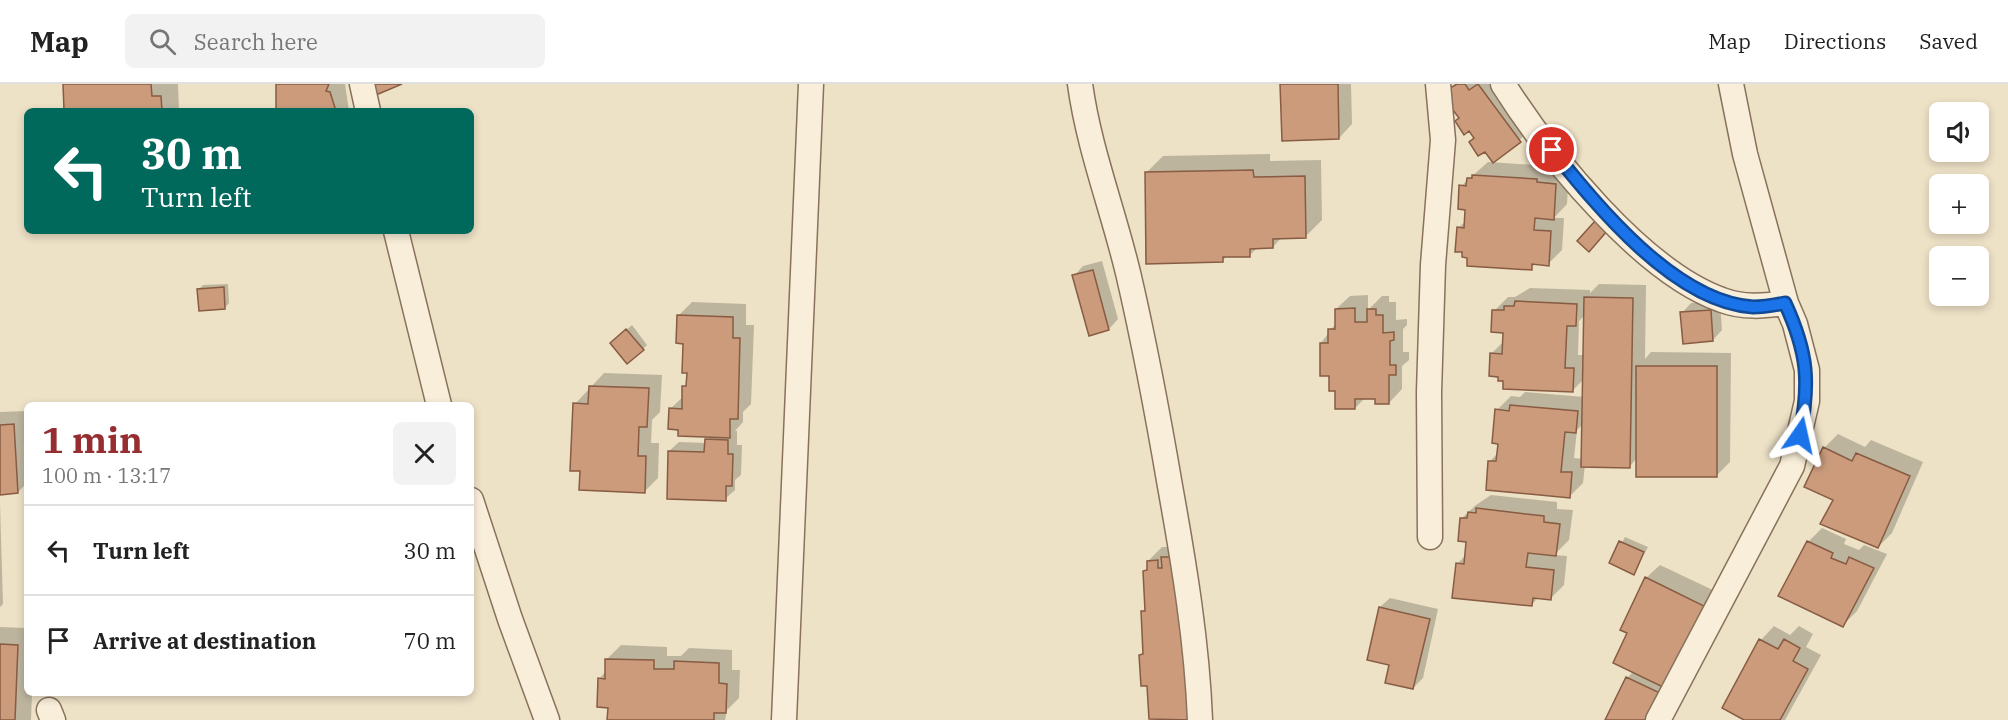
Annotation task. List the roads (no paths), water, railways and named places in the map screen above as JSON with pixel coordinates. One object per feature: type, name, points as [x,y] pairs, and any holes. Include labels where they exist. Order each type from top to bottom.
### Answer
[{"type":"street","points":[[362,84],[367,108]]},
{"type":"street","points":[[784,720],[811,84]]},
{"type":"street","points":[[1080,84],[1084,110],[1105,195],[1129,274],[1152,382],[1182,550],[1198,677],[1200,720]]},
{"type":"street","points":[[1430,537],[1429,380],[1433,265],[1443,140],[1438,84]]},
{"type":"street","points":[[1503,84],[1522,115],[1581,186],[1629,238],[1679,279],[1722,300],[1754,307],[1785,303]]},
{"type":"street","points":[[1658,720],[1792,466],[1807,400],[1807,370],[1795,324],[1785,303],[1745,154],[1731,84]]},
{"type":"street","points":[[397,234],[438,402]]},
{"type":"street","points":[[474,509],[510,619],[547,720]]}]
